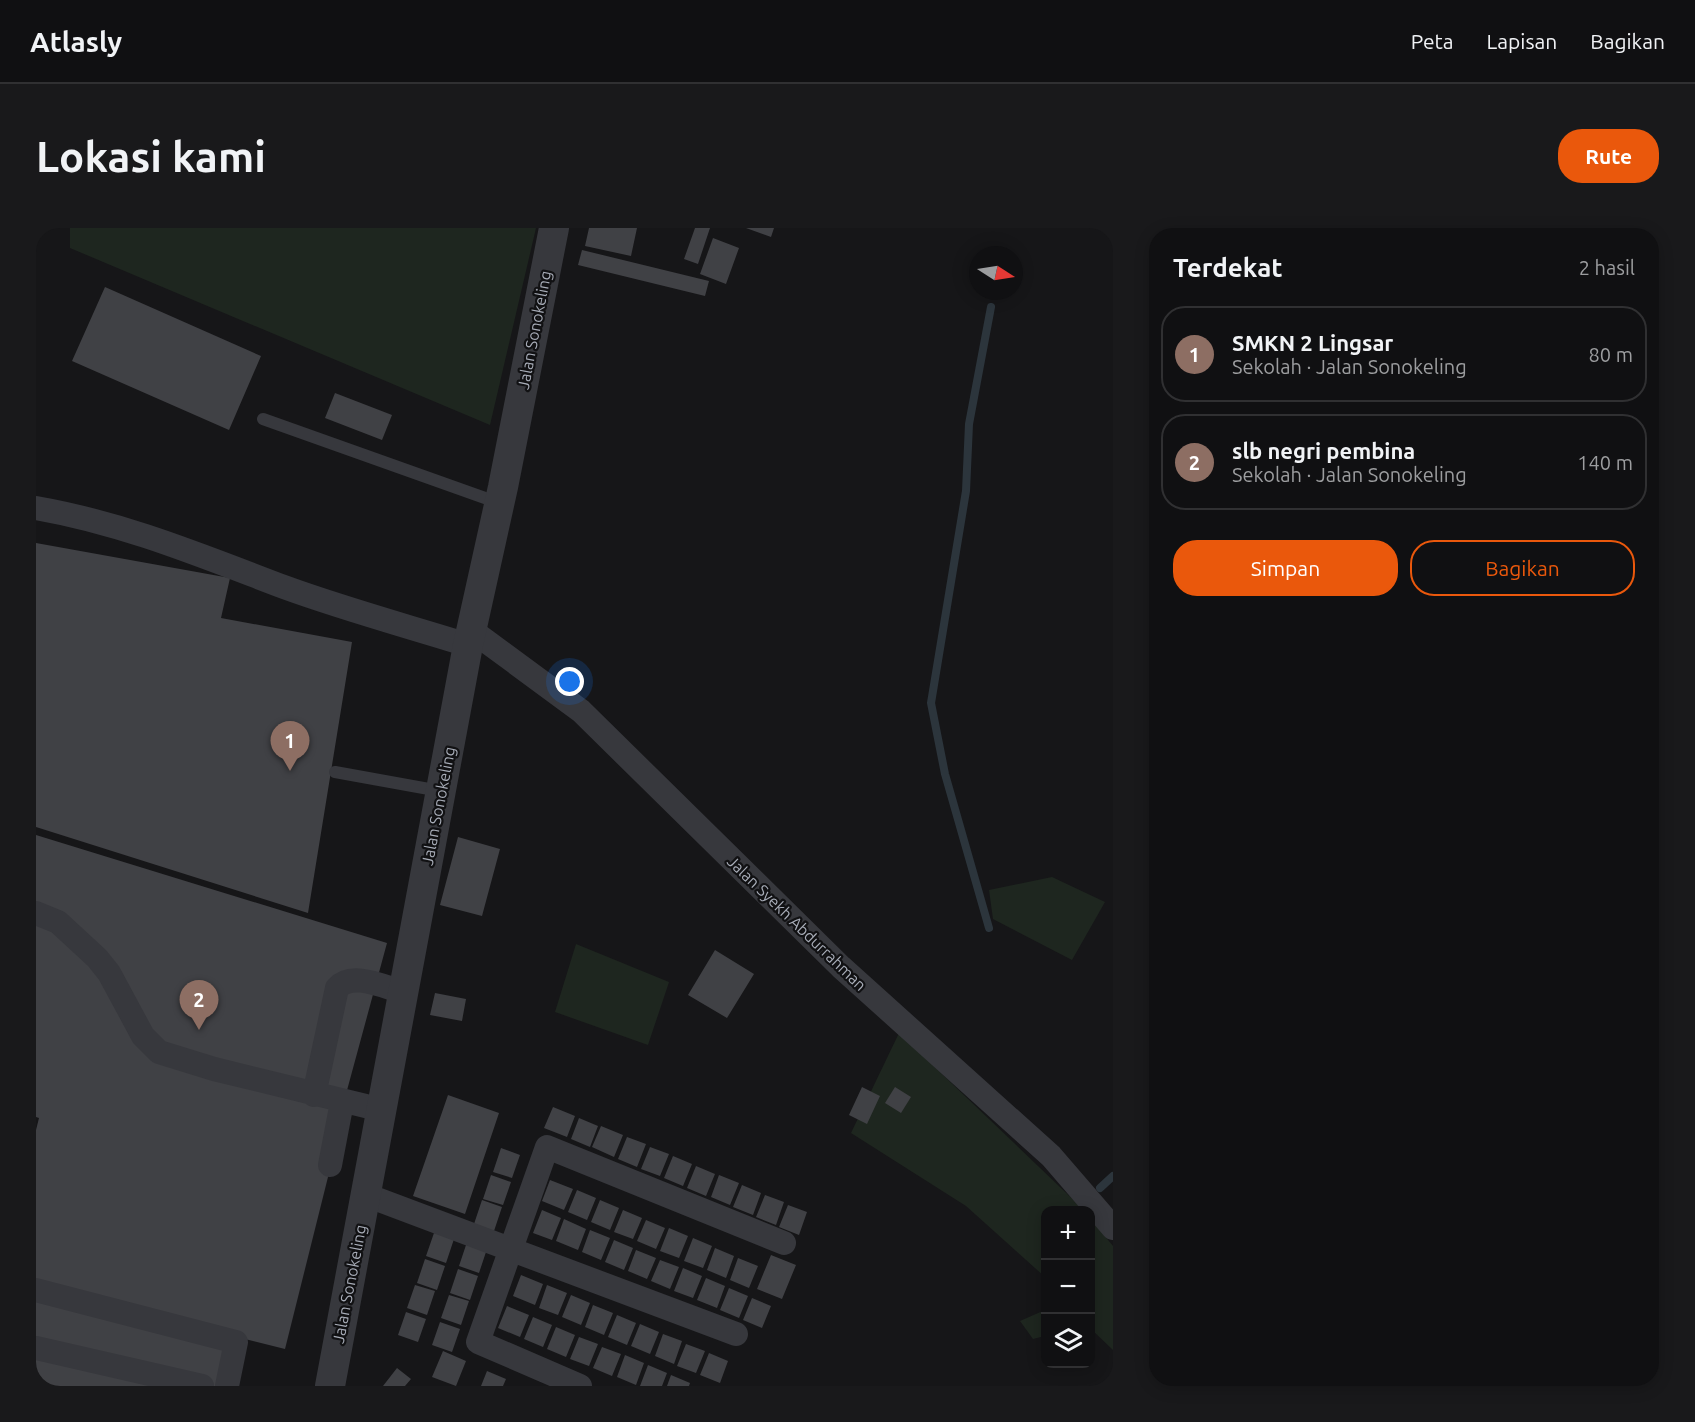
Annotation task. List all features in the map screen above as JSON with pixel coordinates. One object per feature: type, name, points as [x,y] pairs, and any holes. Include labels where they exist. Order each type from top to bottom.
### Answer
[{"type":"street","name":"Jalan Sonokeling","points":[[330,1386],[469,638],[500,503],[554,228]]},
{"type":"street","name":"Jalan Syekh Abdurrahman","points":[[36,508],[74,515],[150,536],[286,587],[469,638],[590,719],[841,967],[1051,1156],[1113,1228]]},
{"type":"street","points":[[36,913],[58,922],[97,958],[109,973],[142,1036],[159,1052],[314,1095],[382,1110]]},
{"type":"street","points":[[314,1095],[337,988],[344,982],[356,980],[403,992]]},
{"type":"street","points":[[330,1165],[342,1102]]},
{"type":"street","points":[[580,1386],[478,1342],[547,1147],[784,1243]]},
{"type":"street","points":[[366,1195],[736,1334]]},
{"type":"street","points":[[36,1290],[236,1342],[227,1386]]},
{"type":"street","points":[[36,1348],[202,1386]]},
{"type":"lane","points":[[263,419],[500,503]]},
{"type":"lane","points":[[335,772],[440,791]]},
{"type":"shaded area","points":[[70,228],[536,228],[490,425],[70,248]]},
{"type":"shaded area","points":[[1052,877],[1105,902],[1072,960],[993,919],[989,890]]},
{"type":"shaded area","points":[[576,944],[669,982],[648,1045],[555,1012]]},
{"type":"shaded area","points":[[899,1033],[1080,1206],[1041,1206],[1041,1273],[966,1206],[851,1133]]},
{"type":"shaded area","points":[[1095,1224],[1113,1246],[1113,1350],[1095,1333]]},
{"type":"shaded area","points":[[1041,1312],[1041,1337],[1033,1339],[1020,1321]]},
{"type":"building","points":[[589,228],[637,228],[631,256],[585,246]]},
{"type":"building","points":[[695,228],[710,228],[698,264],[684,259]]},
{"type":"building","points":[[746,228],[774,228],[771,237]]},
{"type":"building","points":[[713,238],[739,248],[726,284],[700,274]]},
{"type":"building","points":[[582,250],[709,281],[705,296],[578,265]]},
{"type":"building","points":[[105,287],[261,356],[229,430],[72,361]]},
{"type":"building","points":[[335,393],[392,415],[382,440],[325,418]]},
{"type":"building","points":[[36,543],[230,578],[221,618],[352,642],[308,913],[36,827]]},
{"type":"building","points":[[36,835],[387,943],[327,1164],[331,1165],[285,1349],[36,1287],[36,1130],[39,1118],[36,1117]]},
{"type":"building","points":[[458,837],[500,849],[482,916],[440,905]]},
{"type":"building","points":[[715,950],[754,974],[727,1018],[688,995]]},
{"type":"building","points":[[435,993],[466,999],[462,1021],[430,1015]]},
{"type":"building","points":[[862,1087],[880,1096],[867,1124],[849,1115]]},
{"type":"building","points":[[895,1087],[911,1097],[901,1113],[885,1103]]},
{"type":"building","points":[[448,1095],[499,1113],[465,1214],[413,1196]]},
{"type":"building","points":[[553,1107],[575,1116],[567,1137],[544,1128]]},
{"type":"building","points":[[579,1118],[598,1126],[590,1147],[571,1139]]},
{"type":"building","points":[[601,1126],[623,1135],[614,1157],[592,1147]]},
{"type":"building","points":[[627,1137],[646,1144],[637,1167],[618,1159]]},
{"type":"building","points":[[650,1147],[669,1154],[660,1176],[641,1169]]},
{"type":"building","points":[[501,1148],[520,1155],[512,1178],[493,1172]]},
{"type":"building","points":[[673,1156],[692,1164],[683,1186],[664,1178]]},
{"type":"building","points":[[696,1166],[715,1174],[706,1196],[687,1188]]},
{"type":"building","points":[[491,1175],[511,1182],[503,1205],[483,1199]]},
{"type":"building","points":[[719,1175],[739,1183],[730,1205],[711,1197]]},
{"type":"building","points":[[550,1180],[573,1189],[564,1210],[542,1201]]},
{"type":"building","points":[[742,1185],[761,1193],[753,1215],[733,1207]]},
{"type":"building","points":[[577,1190],[596,1198],[587,1220],[568,1212]]},
{"type":"building","points":[[765,1195],[784,1202],[776,1225],[756,1217]]},
{"type":"building","points":[[482,1200],[502,1207],[494,1231],[474,1224]]},
{"type":"building","points":[[600,1200],[619,1208],[610,1230],[591,1222]]},
{"type":"building","points":[[788,1205],[807,1212],[799,1235],[779,1227]]},
{"type":"building","points":[[542,1210],[561,1218],[552,1240],[533,1233]]},
{"type":"building","points":[[623,1210],[642,1218],[633,1239],[614,1232]]},
{"type":"building","points":[[564,1219],[586,1229],[578,1250],[556,1241]]},
{"type":"building","points":[[646,1220],[665,1228],[656,1249],[637,1241]]},
{"type":"building","points":[[669,1228],[688,1236],[679,1258],[660,1251]]},
{"type":"building","points":[[590,1230],[610,1238],[601,1260],[582,1252]]},
{"type":"building","points":[[434,1233],[454,1239],[446,1263],[426,1256]]},
{"type":"building","points":[[693,1238],[712,1246],[703,1268],[684,1261]]},
{"type":"building","points":[[614,1240],[633,1248],[624,1270],[605,1262]]},
{"type":"building","points":[[467,1242],[487,1249],[479,1273],[459,1266]]},
{"type":"building","points":[[715,1248],[734,1256],[726,1278],[707,1270]]},
{"type":"building","points":[[636,1250],[656,1258],[647,1279],[628,1271]]},
{"type":"building","points":[[771,1255],[796,1265],[782,1299],[757,1289]]},
{"type":"building","points":[[738,1258],[758,1266],[749,1288],[730,1280]]},
{"type":"building","points":[[425,1259],[445,1266],[437,1290],[417,1283]]},
{"type":"building","points":[[660,1260],[679,1267],[670,1289],[651,1281]]},
{"type":"building","points":[[683,1268],[702,1276],[693,1298],[674,1291]]},
{"type":"building","points":[[458,1269],[478,1276],[470,1300],[450,1293]]},
{"type":"building","points":[[521,1275],[543,1284],[535,1305],[513,1296]]},
{"type":"building","points":[[706,1278],[725,1286],[717,1308],[697,1300]]},
{"type":"building","points":[[415,1285],[435,1291],[427,1315],[407,1308]]},
{"type":"building","points":[[547,1285],[567,1293],[558,1315],[539,1308]]},
{"type":"building","points":[[729,1288],[748,1296],[739,1318],[720,1310]]},
{"type":"building","points":[[36,1289],[234,1341],[222,1386],[36,1386]]},
{"type":"building","points":[[449,1295],[469,1301],[461,1325],[441,1318]]},
{"type":"building","points":[[571,1295],[590,1303],[581,1325],[562,1317]]},
{"type":"building","points":[[752,1298],[771,1306],[762,1328],[743,1320]]},
{"type":"building","points":[[593,1305],[613,1313],[604,1335],[585,1327]]},
{"type":"building","points":[[507,1306],[529,1315],[520,1337],[498,1328]]},
{"type":"building","points":[[406,1312],[426,1319],[418,1342],[398,1335]]},
{"type":"building","points":[[617,1315],[636,1323],[627,1345],[608,1337]]},
{"type":"building","points":[[533,1317],[552,1325],[543,1347],[524,1339]]},
{"type":"building","points":[[440,1322],[460,1329],[452,1352],[432,1345]]},
{"type":"building","points":[[640,1324],[659,1332],[650,1354],[631,1346]]},
{"type":"building","points":[[556,1327],[575,1335],[566,1357],[547,1349]]},
{"type":"building","points":[[663,1334],[682,1341],[674,1364],[655,1356]]},
{"type":"building","points":[[579,1337],[598,1344],[589,1366],[570,1359]]},
{"type":"building","points":[[686,1344],[705,1351],[696,1373],[677,1366]]},
{"type":"building","points":[[602,1347],[621,1354],[612,1376],[593,1368]]},
{"type":"building","points":[[443,1351],[466,1361],[456,1386],[432,1377]]},
{"type":"building","points":[[709,1353],[728,1361],[720,1383],[700,1375]]},
{"type":"building","points":[[625,1355],[644,1363],[636,1385],[617,1377]]},
{"type":"building","points":[[648,1365],[667,1373],[662,1386],[640,1386]]},
{"type":"building","points":[[397,1368],[411,1379],[405,1386],[383,1386]]},
{"type":"building","points":[[487,1371],[506,1379],[503,1386],[481,1386]]},
{"type":"building","points":[[671,1375],[690,1383],[689,1386],[667,1386]]},
{"type":"waterway","points":[[989,928],[945,774],[931,703],[966,491],[969,424],[991,307]]},
{"type":"waterway","points":[[1100,1188],[1113,1176]]},
{"type":"place","name":"SMKN 2 Lingsar","points":[[290,771]]},
{"type":"place","name":"slb negri pembina","points":[[199,1030]]}]
